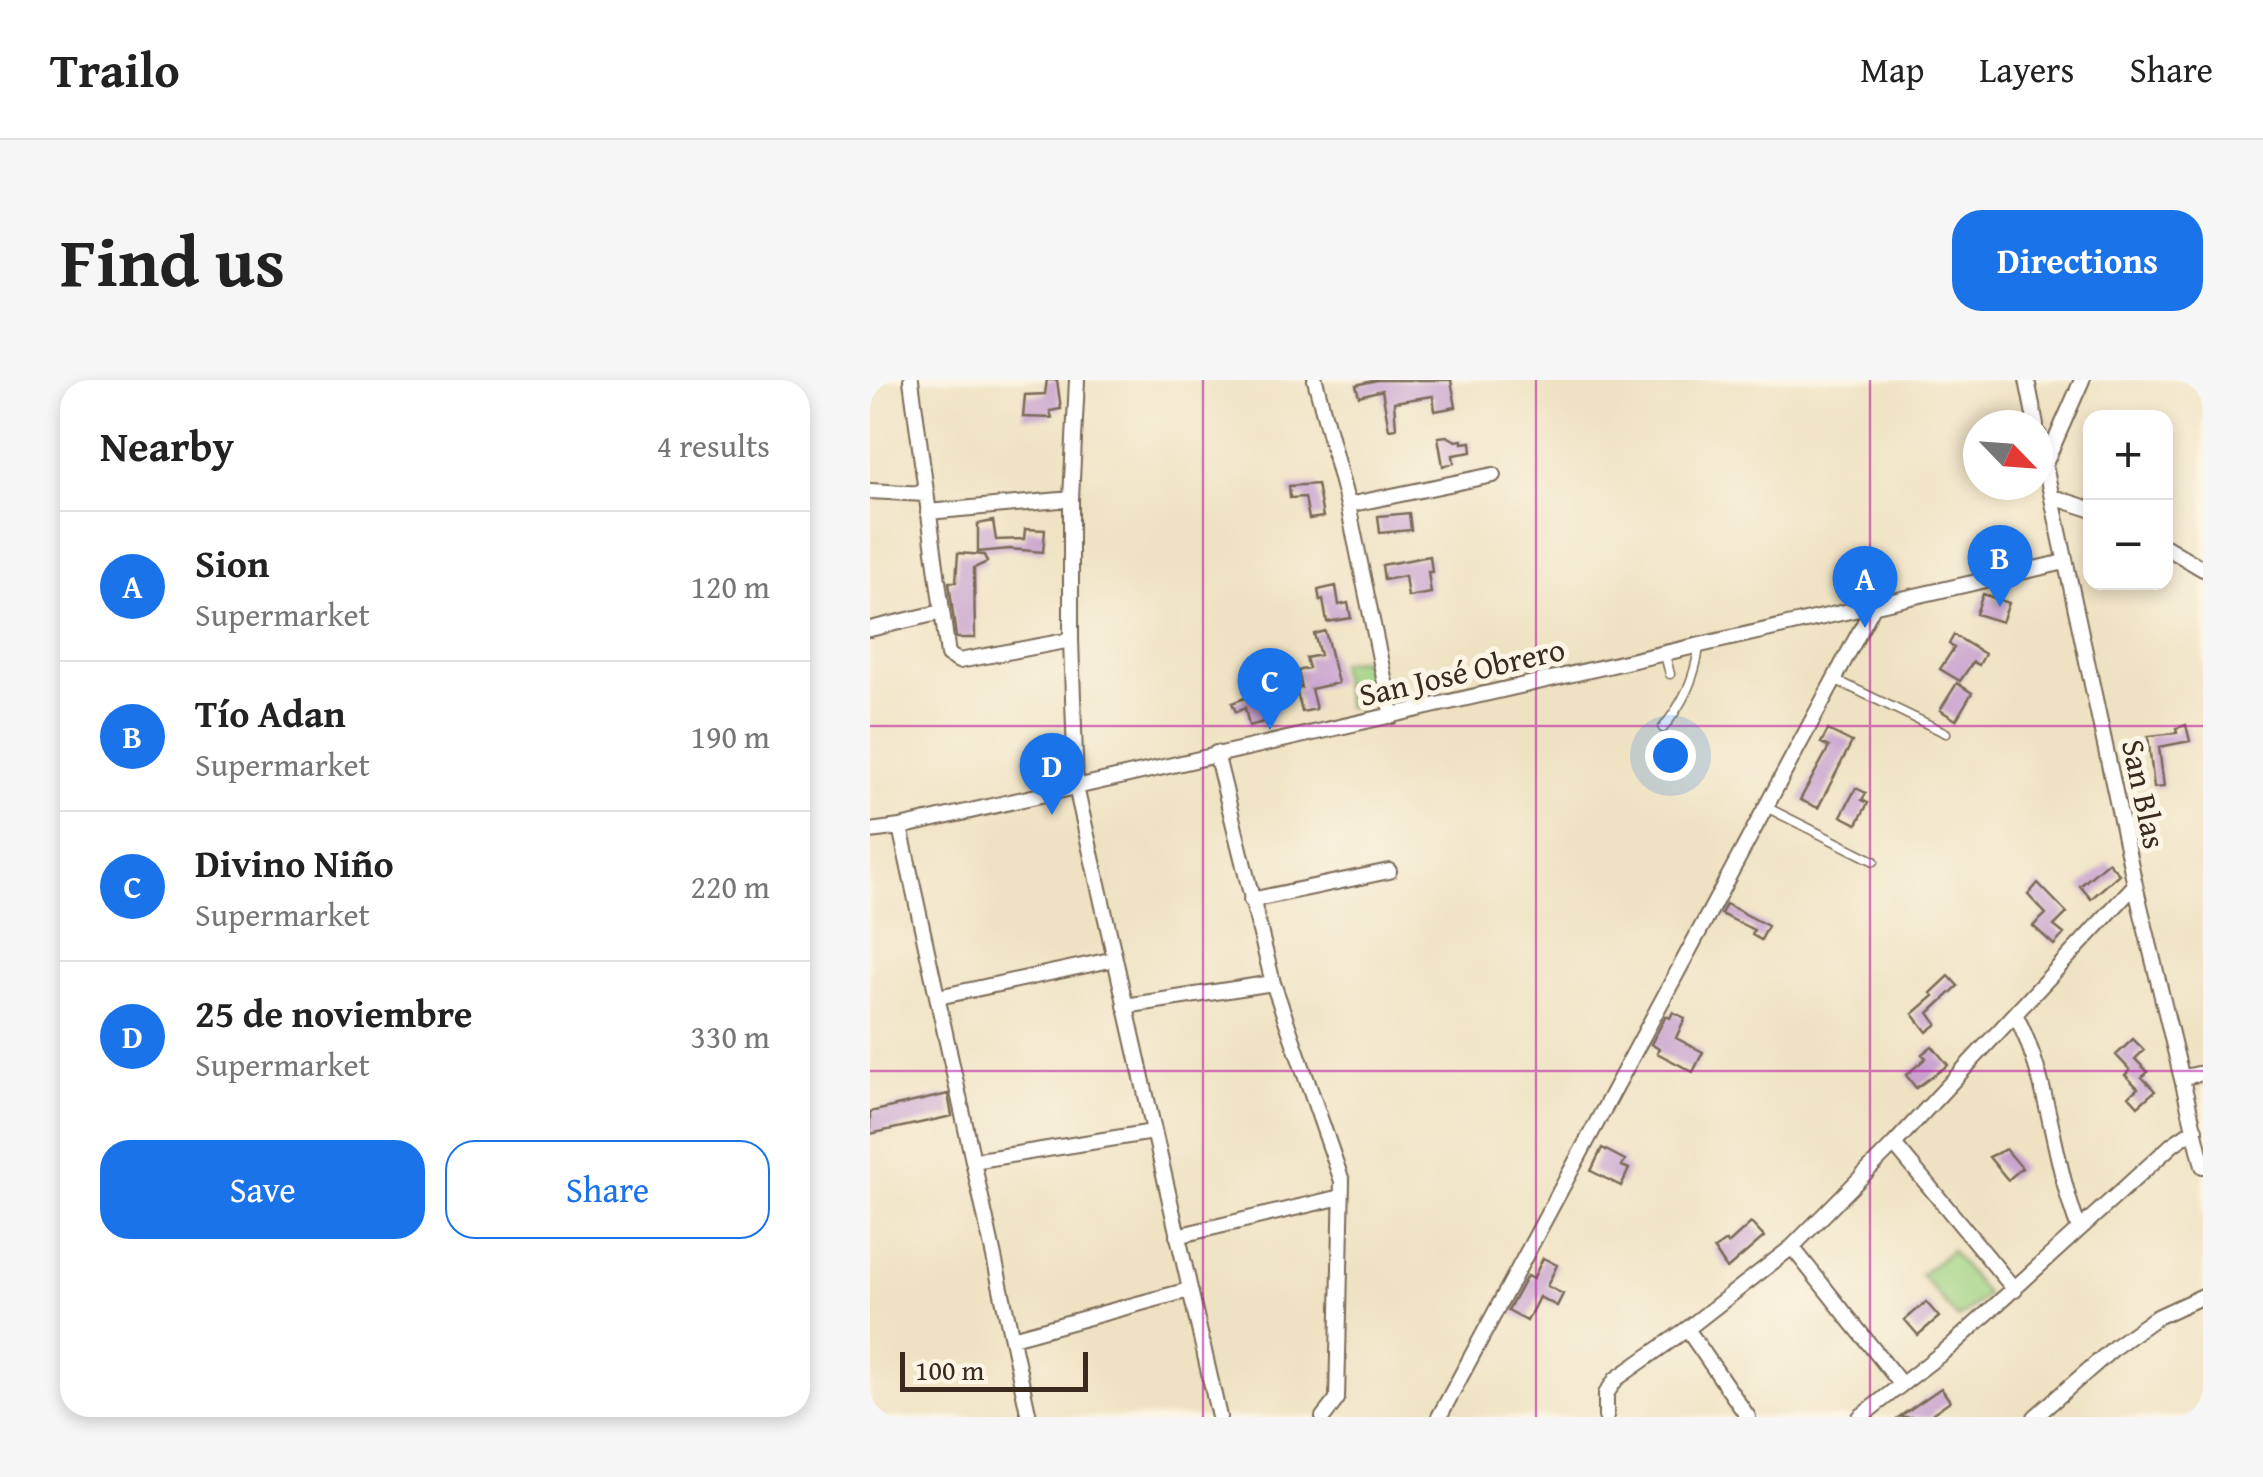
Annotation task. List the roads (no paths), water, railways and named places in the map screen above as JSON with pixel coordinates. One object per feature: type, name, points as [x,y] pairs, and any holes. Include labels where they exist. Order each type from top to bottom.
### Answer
[{"type":"street","points":[[911,380],[948,656],[959,661],[1071,640]]},
{"type":"street","points":[[1077,380],[1071,499],[1076,786],[1219,1417]]},
{"type":"street","points":[[1315,380],[1348,505],[1392,716]]},
{"type":"street","points":[[2027,380],[2033,410]]},
{"type":"street","points":[[2053,447],[2082,380]]},
{"type":"street","points":[[1348,505],[1493,475]]},
{"type":"street","points":[[870,491],[925,494]]},
{"type":"street","points":[[2053,497],[2083,507]]},
{"type":"street","name":"San Blas","points":[[2053,497],[2135,884],[2203,1166]]},
{"type":"street","points":[[928,512],[1071,499]]},
{"type":"street","points":[[2173,551],[2203,569]]},
{"type":"street","name":"San José Obrero","points":[[870,831],[2065,562]]},
{"type":"street","points":[[1440,1417],[1874,604]]},
{"type":"street","points":[[870,628],[942,612]]},
{"type":"street","points":[[1216,753],[1274,984],[1342,1182],[1337,1400],[1323,1417]]},
{"type":"street","points":[[900,827],[1030,1417]]},
{"type":"street","points":[[1252,900],[1389,871]]},
{"type":"street","points":[[1606,1417],[1606,1394],[1616,1379],[1792,1246],[1894,1144],[2135,884]]},
{"type":"street","points":[[938,997],[1115,959]]},
{"type":"street","points":[[1125,1006],[1274,984]]},
{"type":"street","points":[[2016,1014],[2036,1068],[2079,1230]]},
{"type":"street","points":[[2184,1078],[2203,1073]]},
{"type":"street","points":[[1860,1417],[1951,1346],[2194,1128]]},
{"type":"street","points":[[974,1161],[1154,1132]]},
{"type":"street","points":[[1894,1144],[2015,1290]]},
{"type":"street","points":[[1177,1236],[1341,1198]]},
{"type":"street","points":[[1792,1246],[1901,1384]]},
{"type":"street","points":[[1012,1338],[1189,1290]]},
{"type":"street","points":[[2035,1417],[2116,1346],[2155,1318],[2203,1296]]},
{"type":"street","points":[[1687,1329],[1748,1417]]},
{"type":"lane","points":[[1663,728],[1683,702],[1699,647]]},
{"type":"lane","points":[[1665,655],[1670,674]]},
{"type":"lane","points":[[1834,679],[1946,733]]},
{"type":"lane","points":[[1766,807],[1874,860]]},
{"type":"place","name":"Tío Adan","points":[[2000,607]]},
{"type":"place","name":"Sion","points":[[1865,628]]},
{"type":"place","name":"Divino Niño","points":[[1270,730]]},
{"type":"place","name":"25 de noviembre","points":[[1052,815]]}]
